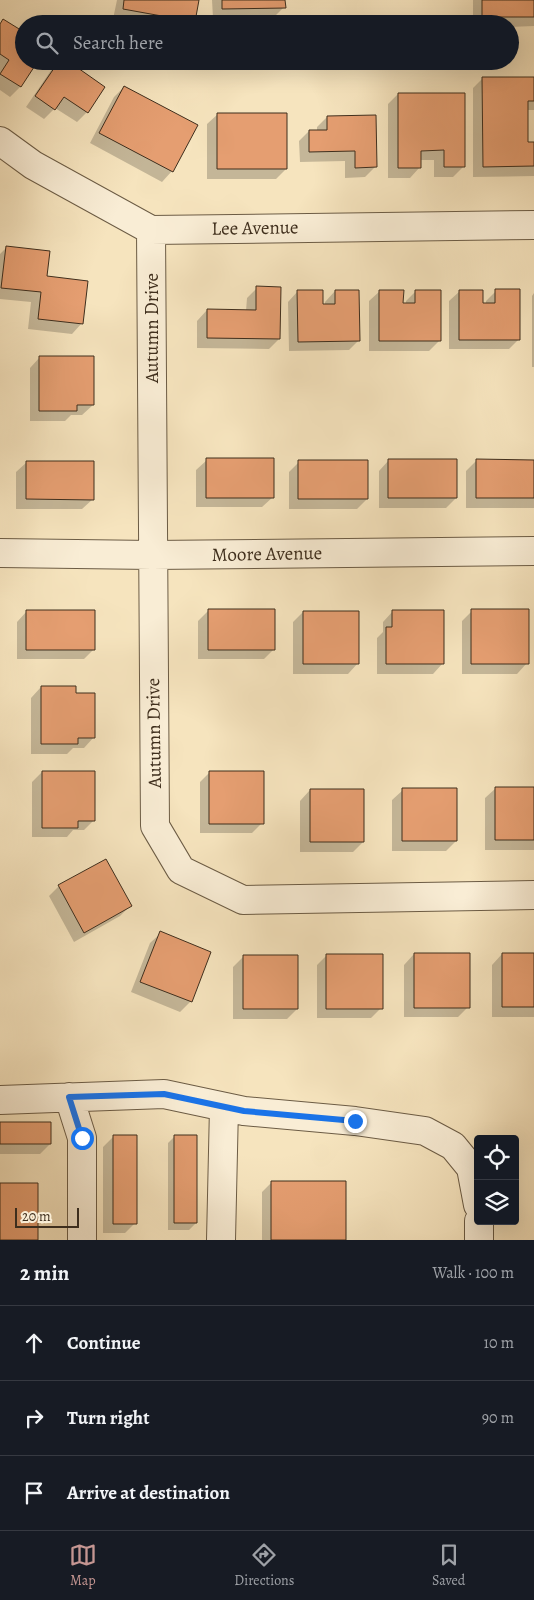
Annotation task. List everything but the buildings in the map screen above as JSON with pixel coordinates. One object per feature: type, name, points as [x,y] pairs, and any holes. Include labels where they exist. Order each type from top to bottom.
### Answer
[{"type":"street","name":"Lee Avenue","points":[[0,141],[33,165],[151,230],[534,225]]},
{"type":"street","name":"Autumn Drive","points":[[151,230],[155,826],[182,870],[243,900],[534,895]]},
{"type":"street","name":"Moore Avenue","points":[[0,553],[152,555],[534,551]]},
{"type":"street","points":[[0,1100],[164,1094],[244,1111],[355,1121],[425,1130],[453,1146],[471,1168],[474,1184]]},
{"type":"street","points":[[69,1097],[82,1138],[82,1240]]},
{"type":"street","points":[[221,1240],[224,1107]]},
{"type":"street","points":[[479,1225],[479,1240]]},
{"type":"route","points":[[82,1138],[69,1097],[164,1094],[244,1111],[355,1121]]}]
